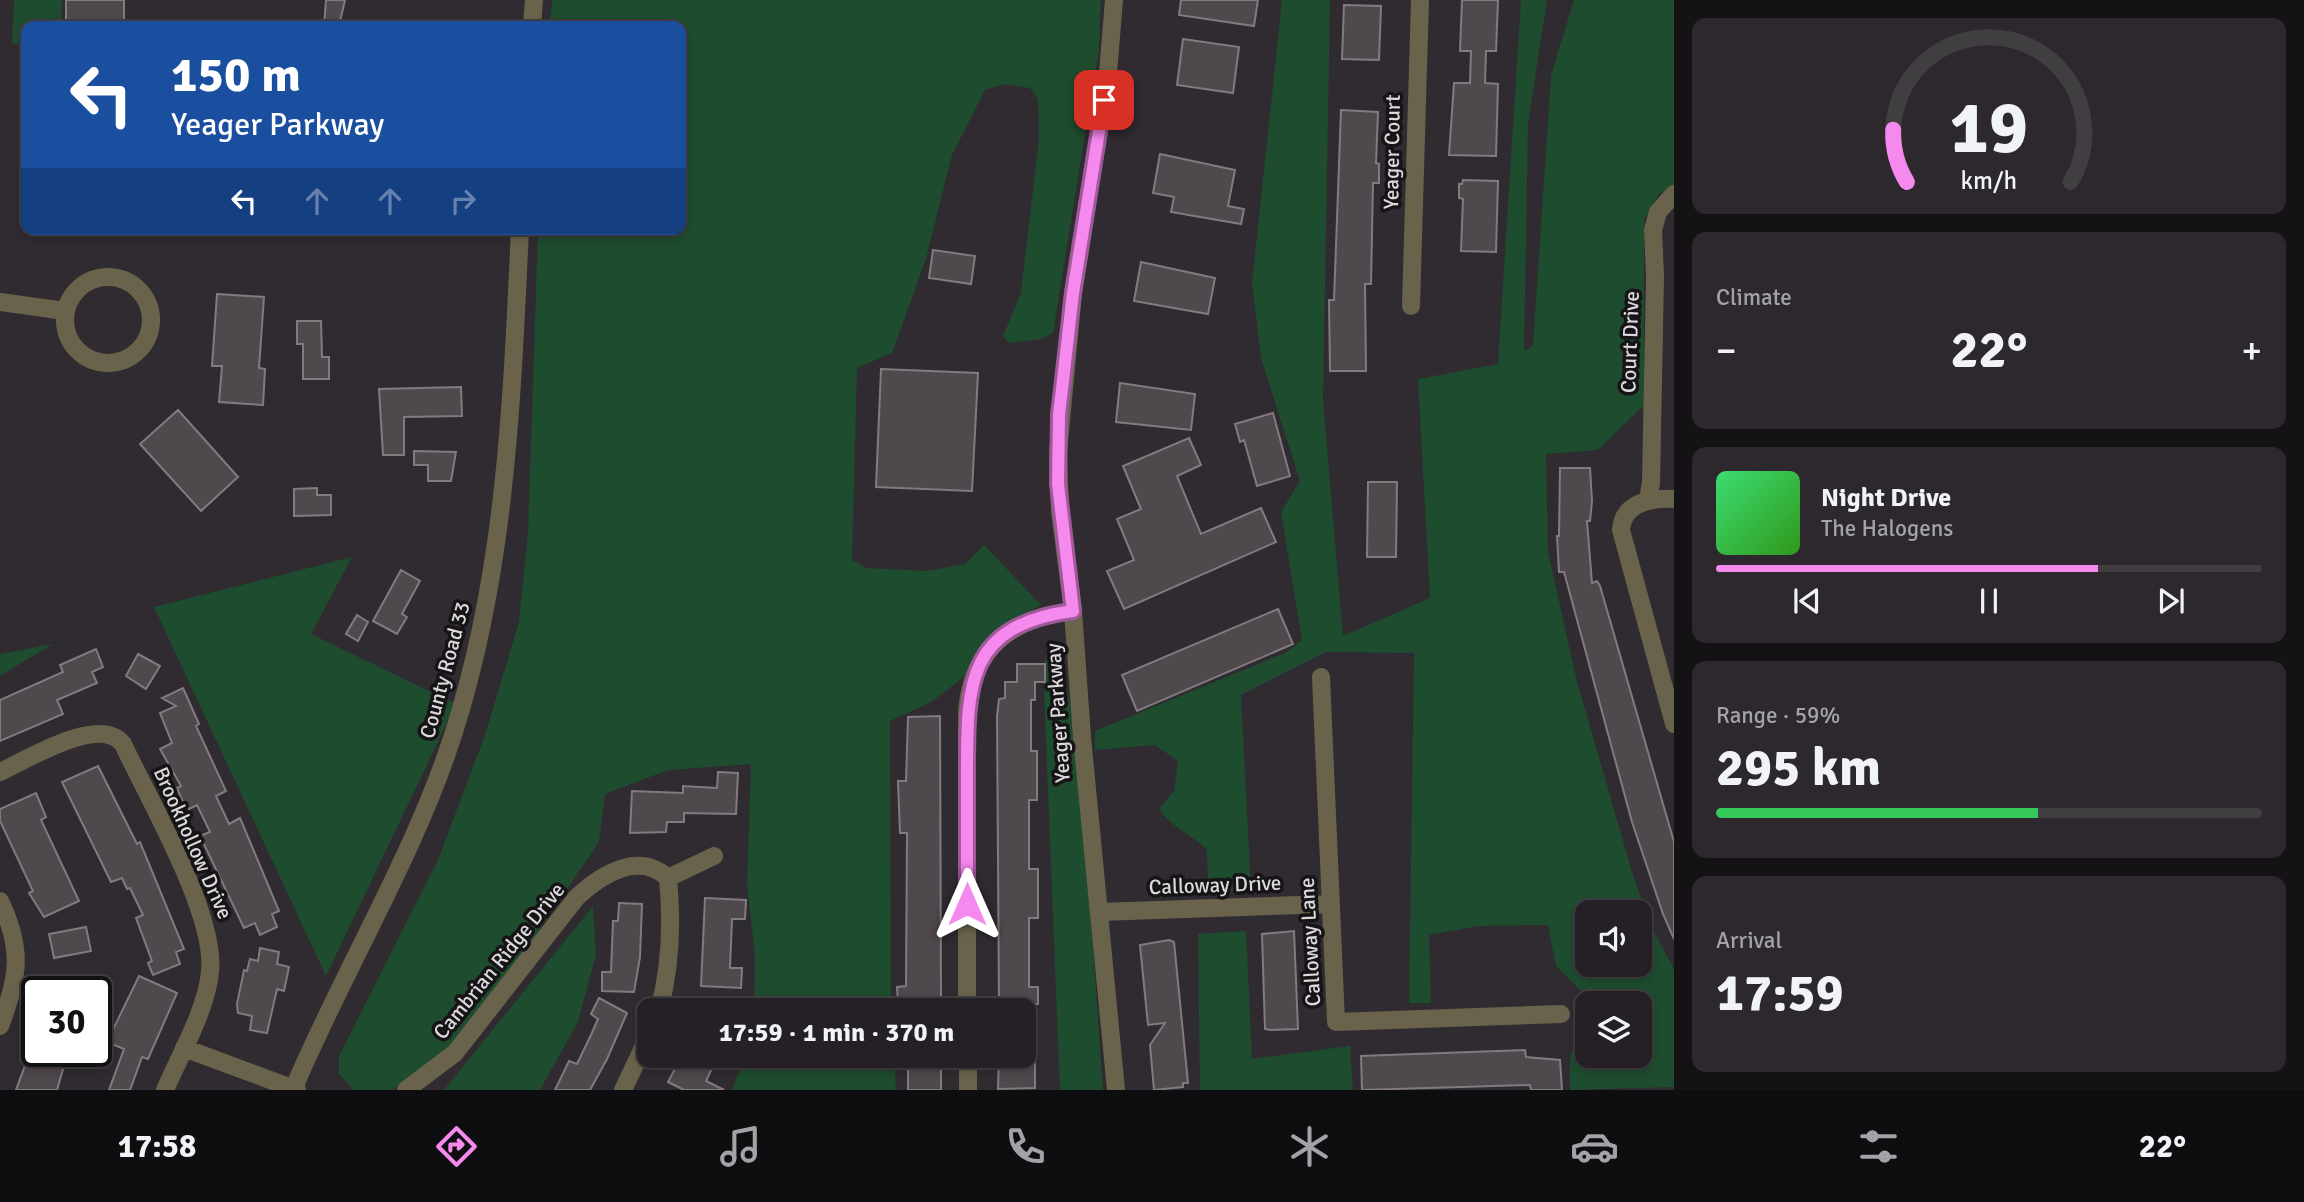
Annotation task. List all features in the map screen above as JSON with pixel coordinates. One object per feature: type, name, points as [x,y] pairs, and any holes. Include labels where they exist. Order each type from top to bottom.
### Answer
[{"type":"street","points":[[533,21],[534,0]]},
{"type":"street","name":"Yeager Parkway","points":[[1114,0],[1108,73],[1073,293],[1059,415],[1058,484],[1073,611],[1082,737],[1116,1090]]},
{"type":"street","name":"Yeager Court","points":[[1411,306],[1420,0]]},
{"type":"street","name":"Court Drive","points":[[1648,499],[1651,483],[1655,323],[1653,230],[1658,212],[1674,194]]},
{"type":"street","name":"County Road 33","points":[[295,1089],[334,996],[428,802],[464,699],[498,545],[509,440],[520,235]]},
{"type":"street","points":[[117,277],[142,292],[150,309],[150,331],[140,349],[131,356],[112,363],[100,362],[81,354],[70,341],[63,320],[65,311],[76,289],[86,282],[117,277]]},
{"type":"street","points":[[0,302],[65,311]]},
{"type":"street","points":[[1674,499],[1648,499],[1631,509],[1624,517],[1621,530],[1674,724]]},
{"type":"street","points":[[967,998],[967,712],[971,680],[986,654],[1011,630],[1048,614],[1073,611]]},
{"type":"street","name":"Calloway Lane","points":[[1321,677],[1336,1022],[1561,1014]]},
{"type":"street","name":"Brookhollow Drive","points":[[0,772],[86,734],[113,735],[123,744],[208,932],[210,972],[184,1048],[165,1090]]},
{"type":"street","points":[[661,998],[668,963],[671,900],[668,878],[714,856]]},
{"type":"street","name":"Cambrian Ridge Drive","points":[[406,1090],[455,1053],[577,897],[588,887],[611,873],[636,865],[653,867],[668,878]]},
{"type":"street","points":[[0,901],[12,930],[17,958],[12,994],[0,1026]]},
{"type":"street","name":"Calloway Drive","points":[[1100,912],[1331,904]]},
{"type":"street","points":[[184,1048],[295,1089]]},
{"type":"street","points":[[623,1090],[637,1060]]},
{"type":"street","points":[[968,1068],[968,1090]]},
{"type":"green space","points":[[14,0],[62,0],[61,21],[21,21],[21,46],[12,43]]},
{"type":"green space","points":[[552,0],[1101,0],[1099,48],[1053,333],[1042,339],[1009,343],[1003,336],[1021,293],[1039,138],[1038,99],[1030,88],[1005,84],[985,90],[952,155],[926,259],[892,353],[857,368],[852,560],[866,568],[927,571],[965,564],[984,545],[1041,605],[1001,627],[976,651],[964,677],[931,702],[890,721],[891,998],[754,998],[755,956],[747,885],[751,764],[668,770],[605,794],[599,842],[470,1031],[419,1073],[392,1090],[354,1090],[339,1074],[339,1056],[438,860],[485,735],[519,622],[528,533],[538,235],[686,235],[686,21],[550,21]]},
{"type":"green space","points":[[1282,0],[1330,0],[1323,399],[1343,636],[1430,598],[1418,379],[1498,364],[1521,0],[1547,0],[1528,124],[1524,351],[1533,346],[1551,75],[1574,0],[1674,0],[1674,186],[1659,194],[1644,220],[1644,405],[1598,450],[1546,454],[1548,552],[1576,678],[1642,900],[1575,900],[1575,977],[1652,977],[1652,928],[1674,969],[1674,1087],[1570,1090],[1570,1054],[1575,1048],[1575,1068],[1652,1068],[1652,991],[1581,991],[1556,966],[1548,925],[1478,926],[1429,935],[1431,1003],[1409,1003],[1414,653],[1326,652],[1241,695],[1251,890],[1208,892],[1207,850],[1169,821],[1159,809],[1174,791],[1178,761],[1155,745],[1095,750],[1095,731],[1287,652],[1302,640],[1281,512],[1300,481],[1261,358],[1252,283]]},
{"type":"green space","points":[[352,557],[311,634],[456,704],[326,976],[154,607]]},
{"type":"green space","points":[[53,644],[0,676],[0,654]]},
{"type":"green space","points":[[1048,656],[1062,658],[1080,764],[1103,1090],[1060,1090],[1043,665]]},
{"type":"green space","points":[[593,906],[596,954],[578,1022],[540,1090],[444,1090]]},
{"type":"green space","points":[[1246,931],[1252,1059],[1350,1046],[1353,1090],[1200,1090],[1198,934]]},
{"type":"green space","points":[[740,1068],[895,1068],[896,1090],[732,1090]]},
{"type":"building","points":[[66,0],[124,0],[124,21],[66,21]]},
{"type":"building","points":[[326,0],[345,0],[340,21],[324,21]]},
{"type":"building","points":[[1181,0],[1258,0],[1254,26],[1179,15]]},
{"type":"building","points":[[1462,0],[1498,0],[1496,51],[1486,51],[1485,83],[1498,84],[1496,156],[1449,155],[1454,83],[1470,83],[1471,51],[1460,51]]},
{"type":"building","points":[[1344,5],[1381,6],[1379,60],[1342,59]]},
{"type":"building","points":[[1183,39],[1239,47],[1233,93],[1177,85]]},
{"type":"building","points":[[1341,110],[1378,112],[1376,163],[1379,164],[1379,183],[1373,183],[1371,284],[1365,284],[1366,371],[1330,371],[1329,300],[1334,300]]},
{"type":"building","points":[[1160,154],[1235,170],[1228,206],[1244,209],[1241,224],[1171,212],[1174,197],[1153,193]]},
{"type":"building","points":[[1463,180],[1498,181],[1496,252],[1461,251],[1463,199],[1459,198],[1459,184],[1462,184]]},
{"type":"building","points":[[933,250],[975,256],[971,284],[929,278]]},
{"type":"building","points":[[1141,262],[1215,278],[1208,314],[1134,301]]},
{"type":"building","points":[[217,294],[264,297],[259,368],[265,369],[263,405],[219,402],[222,366],[212,366]]},
{"type":"building","points":[[297,321],[321,321],[322,357],[329,357],[329,379],[303,379],[303,344],[297,344]]},
{"type":"building","points":[[881,369],[978,373],[972,491],[876,487]]},
{"type":"building","points":[[1120,383],[1195,394],[1191,430],[1116,422]]},
{"type":"building","points":[[461,387],[462,416],[404,417],[404,455],[383,455],[379,389]]},
{"type":"building","points":[[178,410],[238,477],[201,511],[140,444]]},
{"type":"building","points":[[1273,413],[1290,476],[1257,486],[1244,440],[1240,442],[1235,424]]},
{"type":"building","points":[[1189,438],[1201,465],[1177,476],[1201,534],[1261,508],[1276,542],[1124,609],[1107,571],[1134,560],[1117,519],[1141,509],[1123,466]]},
{"type":"building","points":[[414,451],[456,452],[451,481],[428,481],[428,465],[414,465]]},
{"type":"building","points":[[1560,468],[1590,468],[1592,501],[1590,521],[1587,521],[1592,583],[1597,581],[1600,586],[1674,842],[1674,939],[1632,822],[1564,572],[1559,572],[1557,536]]},
{"type":"building","points":[[1368,482],[1397,482],[1396,557],[1367,557]]},
{"type":"building","points":[[317,488],[317,495],[331,495],[331,515],[294,516],[294,489]]},
{"type":"building","points":[[401,570],[420,581],[402,614],[407,617],[397,634],[373,621]]},
{"type":"building","points":[[1278,609],[1293,644],[1137,711],[1122,675]]},
{"type":"building","points":[[357,615],[368,622],[358,641],[346,634]]},
{"type":"building","points":[[96,649],[103,667],[92,672],[97,683],[57,700],[63,714],[0,741],[0,700],[63,672],[60,665]]},
{"type":"building","points":[[138,654],[160,666],[146,689],[126,676]]},
{"type":"building","points":[[1017,664],[1045,664],[1045,682],[1035,682],[1035,700],[1031,700],[1031,751],[1037,751],[1037,800],[1029,800],[1029,869],[1038,869],[1038,918],[1029,918],[1029,987],[1038,987],[1038,1004],[1036,998],[999,998],[997,716],[999,699],[1005,698],[1005,682],[1017,682]]},
{"type":"building","points":[[183,688],[199,724],[196,726],[226,791],[216,796],[229,824],[240,818],[279,911],[272,914],[277,927],[260,935],[255,923],[244,928],[200,836],[210,832],[197,805],[189,809],[182,800],[177,788],[181,786],[160,749],[172,743],[160,713],[176,706],[162,698]]},
{"type":"building","points":[[940,716],[941,998],[898,998],[897,987],[906,986],[907,833],[900,833],[898,781],[906,781],[908,717]]},
{"type":"building","points":[[98,766],[137,844],[140,842],[184,949],[176,952],[180,964],[153,975],[148,963],[152,961],[136,918],[143,915],[122,878],[111,882],[62,782]]},
{"type":"building","points":[[718,772],[738,773],[736,814],[684,813],[684,822],[667,822],[666,832],[630,833],[632,791],[683,793],[683,786],[717,788]]},
{"type":"building","points":[[36,793],[46,817],[41,820],[79,901],[44,917],[29,893],[33,891],[0,821],[0,809]]},
{"type":"building","points":[[705,898],[746,900],[745,919],[732,919],[730,968],[742,968],[741,988],[701,986]]},
{"type":"building","points":[[619,903],[642,904],[640,957],[634,992],[602,991],[602,972],[611,972],[613,921],[618,921]]},
{"type":"building","points":[[86,927],[91,951],[54,958],[49,934]]},
{"type":"building","points":[[1294,931],[1298,1029],[1265,1029],[1262,934]]},
{"type":"building","points":[[1169,940],[1174,942],[1188,1083],[1183,1083],[1183,1087],[1154,1090],[1150,1045],[1165,1023],[1148,1025],[1140,945]]},
{"type":"building","points":[[260,948],[279,952],[277,964],[289,967],[284,991],[277,989],[267,1033],[250,1030],[252,1016],[238,1013],[237,1004],[244,970],[247,971],[250,959],[258,961]]},
{"type":"building","points":[[139,976],[177,993],[148,1059],[142,1057],[130,1090],[109,1090],[124,1049],[112,1044],[112,1032]]},
{"type":"building","points":[[599,998],[627,1013],[607,1059],[590,1090],[555,1090],[569,1061],[577,1064],[591,1035],[598,1019],[591,1014]]},
{"type":"building","points":[[1525,1050],[1526,1057],[1560,1060],[1562,1090],[1531,1090],[1530,1085],[1362,1090],[1361,1056]]},
{"type":"building","points":[[24,1067],[64,1067],[57,1090],[16,1090]]},
{"type":"building","points":[[675,1068],[712,1068],[706,1081],[724,1090],[684,1090],[668,1082]]},
{"type":"building","points":[[908,1068],[941,1068],[941,1090],[908,1090]]},
{"type":"building","points":[[999,1068],[1035,1068],[1035,1088],[998,1089]]},
{"type":"route","points":[[967,904],[967,712],[971,680],[997,640],[1011,630],[1048,614],[1073,611],[1058,484],[1059,415],[1073,293],[1104,100]]}]
